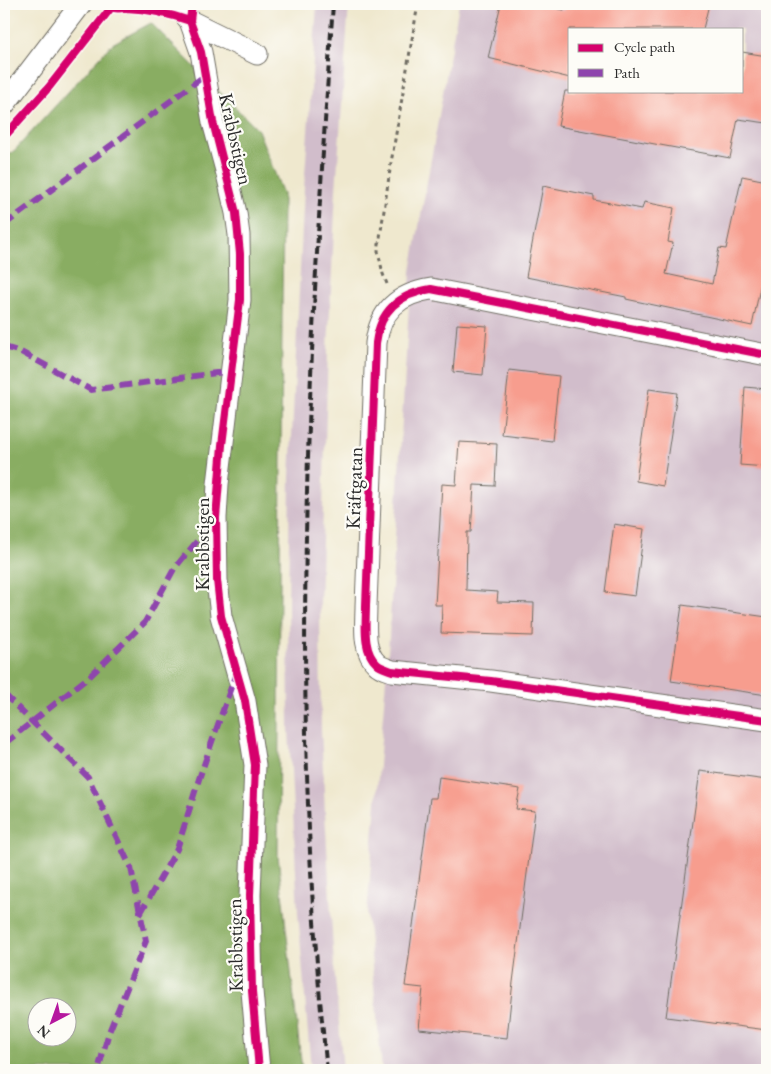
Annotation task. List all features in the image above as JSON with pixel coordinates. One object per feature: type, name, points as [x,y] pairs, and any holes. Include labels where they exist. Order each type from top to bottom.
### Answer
[{"type":"street","points":[[4,105],[81,4]]},
{"type":"street","name":"Krabbstigen","points":[[176,4],[190,21],[201,52],[213,122],[230,184],[239,235],[240,300],[218,484],[216,580],[221,616],[244,701],[255,765],[250,895],[252,991],[259,1070]]},
{"type":"street","points":[[190,21],[256,54]]},
{"type":"street","name":"Kräftgatan","points":[[767,355],[431,289],[416,291],[398,300],[381,320],[376,343],[366,606],[366,638],[369,652],[378,665],[392,671],[491,681],[767,720]]},
{"type":"path","points":[[398,300],[391,291],[378,252],[418,4]]},
{"type":"shaded area","points":[[317,4],[349,4],[336,190],[328,350],[320,604],[321,729],[325,812],[334,966],[343,1070],[311,1070],[298,913],[289,730],[290,476],[304,188]]},
{"type":"shaded area","points":[[459,4],[767,4],[767,1070],[382,1070],[367,914],[388,653],[411,271]]},
{"type":"green space","points":[[151,23],[258,130],[283,194],[278,856],[302,1070],[4,1070],[4,158],[15,150],[112,44]]},
{"type":"building","points":[[501,4],[536,4],[564,10],[566,4],[709,4],[703,28],[568,28],[568,78],[488,58]]},
{"type":"building","points":[[744,52],[767,56],[767,123],[738,119],[730,158],[558,126],[565,91],[744,92]]},
{"type":"building","points":[[742,176],[767,181],[767,275],[763,274],[752,326],[626,299],[626,297],[526,277],[543,186],[594,196],[594,200],[642,209],[644,202],[674,208],[668,242],[673,243],[666,274],[712,284],[719,248],[726,249]]},
{"type":"building","points":[[457,324],[487,326],[483,375],[453,372]]},
{"type":"building","points":[[509,370],[559,376],[552,441],[502,435]]},
{"type":"building","points":[[745,387],[767,389],[767,467],[740,465]]},
{"type":"building","points":[[649,389],[677,393],[663,486],[636,481]]},
{"type":"building","points":[[459,442],[497,444],[495,486],[474,485],[471,532],[467,532],[466,590],[498,592],[497,602],[534,603],[533,636],[441,633],[442,605],[435,605],[442,484],[456,485]]},
{"type":"building","points":[[614,524],[644,529],[635,596],[605,592]]},
{"type":"building","points":[[682,605],[767,617],[767,695],[671,681]]},
{"type":"building","points":[[700,771],[767,780],[767,1030],[666,1017]]},
{"type":"building","points":[[439,777],[520,789],[516,809],[535,811],[507,1038],[419,1029],[423,988],[405,986],[430,798],[436,798]]},
{"type":"railway","points":[[327,1070],[315,937],[308,804],[305,670],[310,404],[316,270],[333,4]]},
{"type":"marked path","points":[[4,225],[204,76]]},
{"type":"marked path","points":[[4,347],[21,352],[91,390],[231,371]]},
{"type":"marked path","points":[[4,742],[90,676],[145,622],[174,569],[216,518]]},
{"type":"marked path","points":[[140,914],[177,849],[236,673]]},
{"type":"marked path","points":[[4,694],[88,777],[131,868],[146,941],[109,1032],[98,1070]]},
{"type":"cycle path","points":[[4,137],[49,87],[114,4]]},
{"type":"cycle path","points":[[192,4],[190,21],[201,52],[213,122],[236,213],[240,254],[240,300],[222,445],[216,518],[217,580],[221,616],[245,701],[255,765],[250,895],[252,991],[259,1070]]},
{"type":"cycle path","points":[[107,6],[150,11],[190,21]]},
{"type":"cycle path","points":[[767,355],[431,289],[409,295],[401,300],[393,306],[382,321],[376,343],[366,629],[367,645],[372,659],[382,667],[392,671],[491,681],[767,720]]}]
